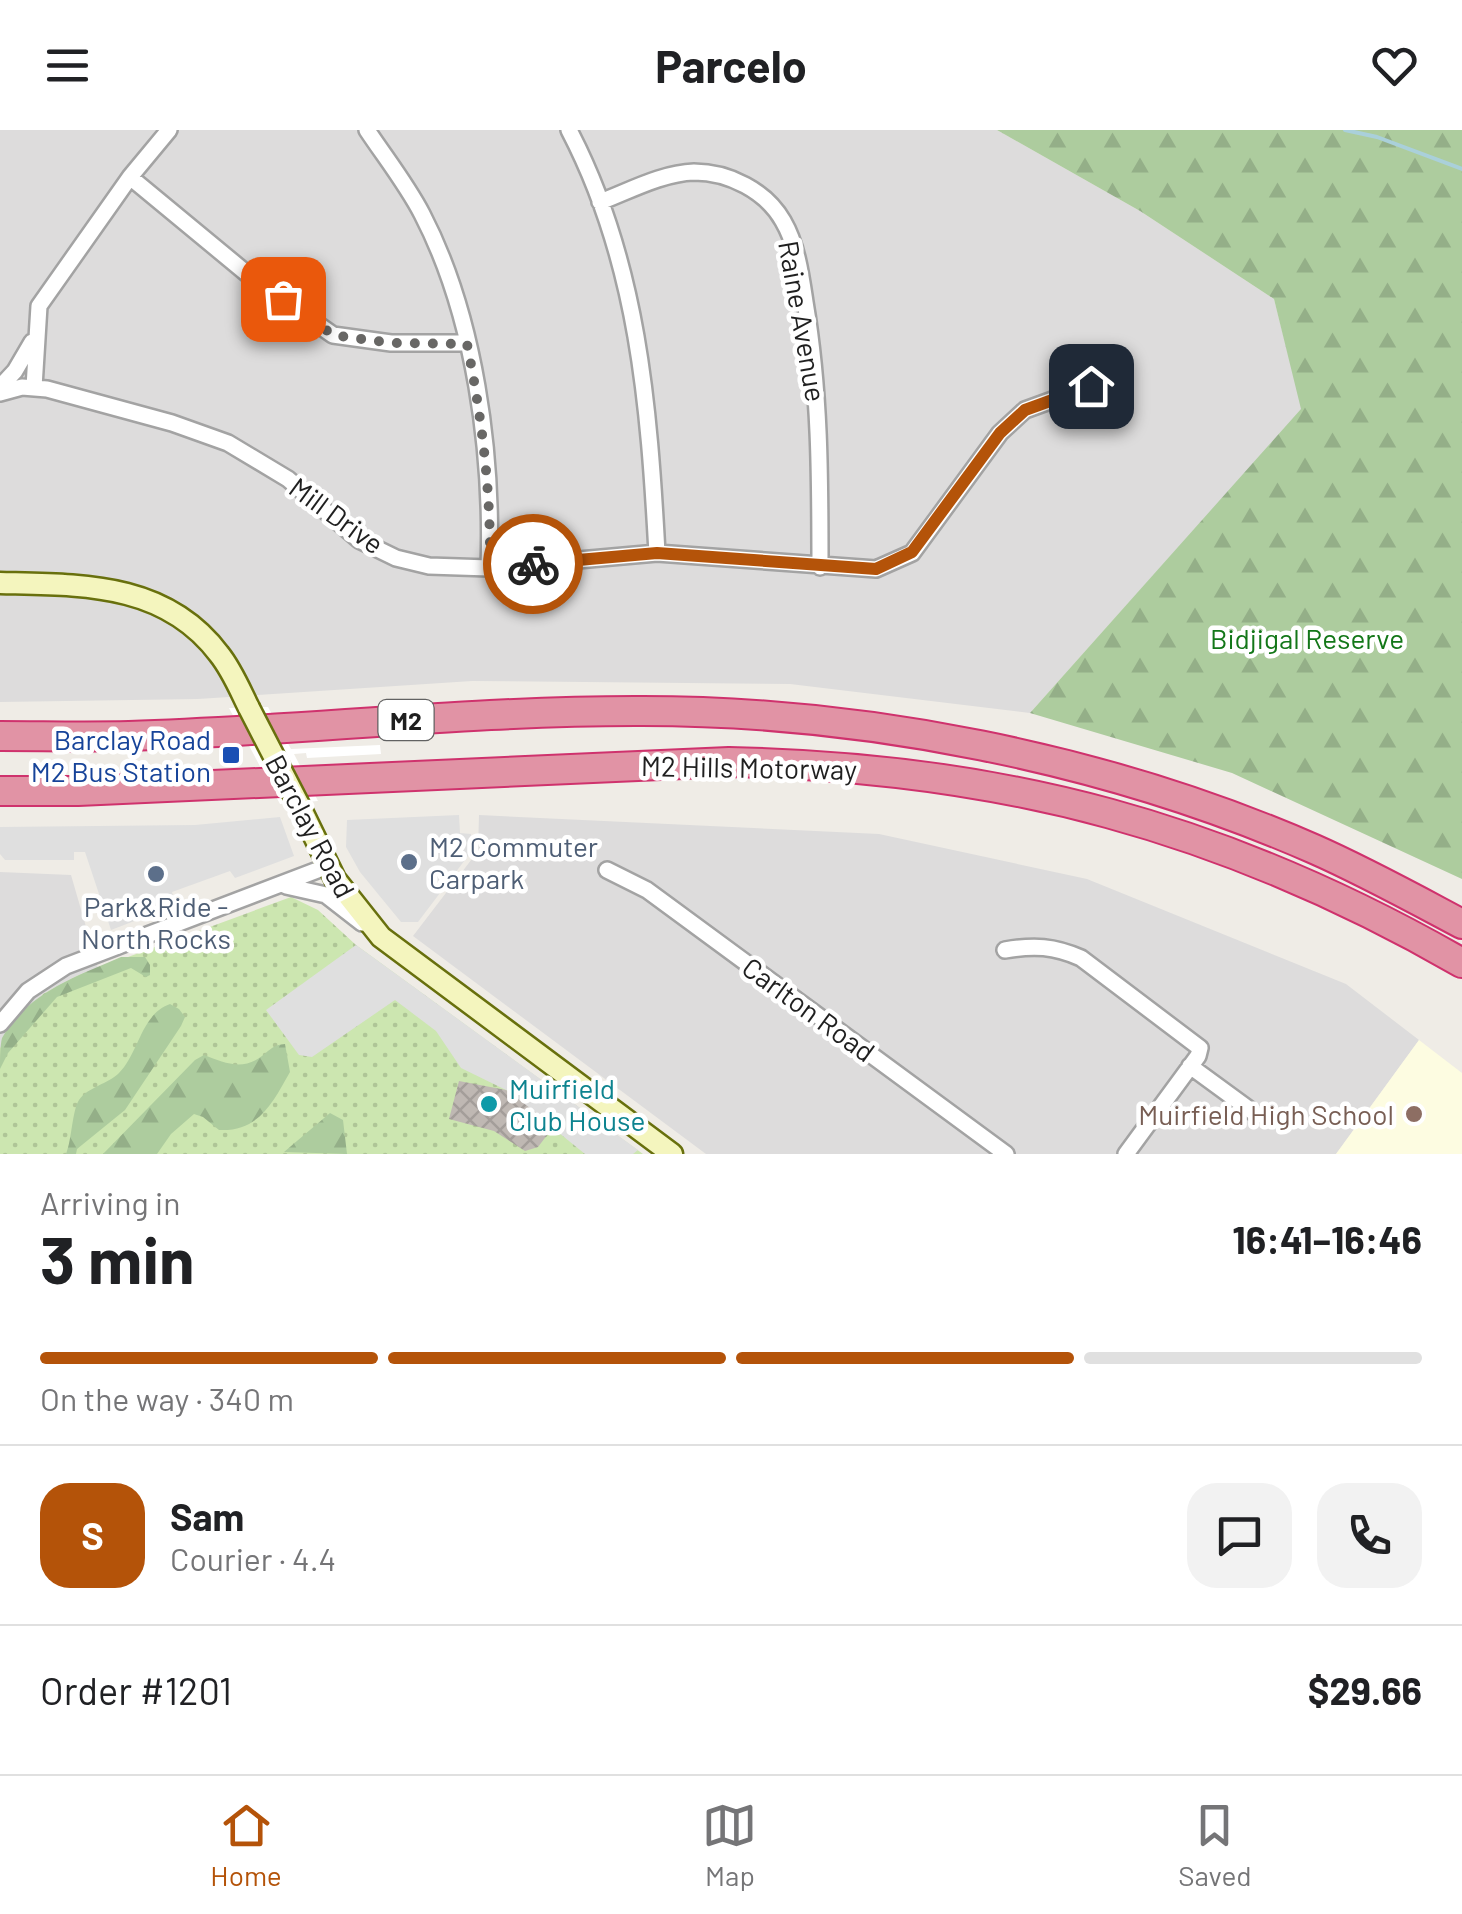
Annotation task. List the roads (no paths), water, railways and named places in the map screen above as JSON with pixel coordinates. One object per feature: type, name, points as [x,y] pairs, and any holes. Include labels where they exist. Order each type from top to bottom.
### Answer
[{"type":"highway","name":"M2 Hills Motorway","points":[[0,736],[128,736],[639,710],[830,724],[1006,751],[1164,793],[1315,850],[1462,924]]},
{"type":"highway","name":"M2 Hills Motorway","points":[[0,791],[78,791],[728,762],[888,770],[1050,797],[1178,833],[1311,885],[1462,964]]},
{"type":"main road","name":"Barclay Road","points":[[0,583],[102,587],[156,602],[188,623],[225,662],[328,866],[349,900],[381,937],[672,1154]]},
{"type":"street","points":[[34,387],[39,306],[168,130]]},
{"type":"street","points":[[367,130],[422,213],[457,297],[480,412],[491,521],[490,568]]},
{"type":"street","points":[[569,130],[592,175],[625,275],[639,339],[652,456],[657,553]]},
{"type":"street","name":"Raine Avenue","points":[[600,202],[667,177],[696,172],[734,180],[758,193],[785,224],[802,280],[818,388],[820,567]]},
{"type":"street","points":[[130,177],[258,282],[333,335],[391,343],[467,344]]},
{"type":"street","points":[[0,390],[35,335]]},
{"type":"street","name":"Mill Drive","points":[[0,390],[34,387],[157,419],[228,443],[288,479],[359,540],[396,558],[429,566],[490,568],[657,553],[876,569],[912,552],[1000,433],[1025,410],[1091,386]]},
{"type":"street","points":[[0,1024],[28,991],[66,966],[328,866]]},
{"type":"street","name":"Carlton Road","points":[[607,870],[646,890],[1006,1154]]},
{"type":"street","points":[[282,886],[307,888],[326,895],[381,937]]},
{"type":"street","points":[[1005,950],[1034,945],[1081,958],[1200,1048],[1126,1154]]},
{"type":"street","points":[[1190,1066],[1258,1115]]},
{"type":"waterway","points":[[1345,130],[1377,137],[1462,169]]},
{"type":"place","name":"Barclay Road M2 Bus Station","points":[[231,755]]},
{"type":"place","name":"M2 Commuter Carpark","points":[[409,862]]},
{"type":"place","name":"Park&Ride - North Rocks","points":[[156,874]]},
{"type":"place","name":"Muirfield Club House","points":[[489,1104]]},
{"type":"place","name":"Muirfield High School","points":[[1414,1114]]},
{"type":"park label","name":"Bidjigal Reserve","points":[[1307,638]]}]
